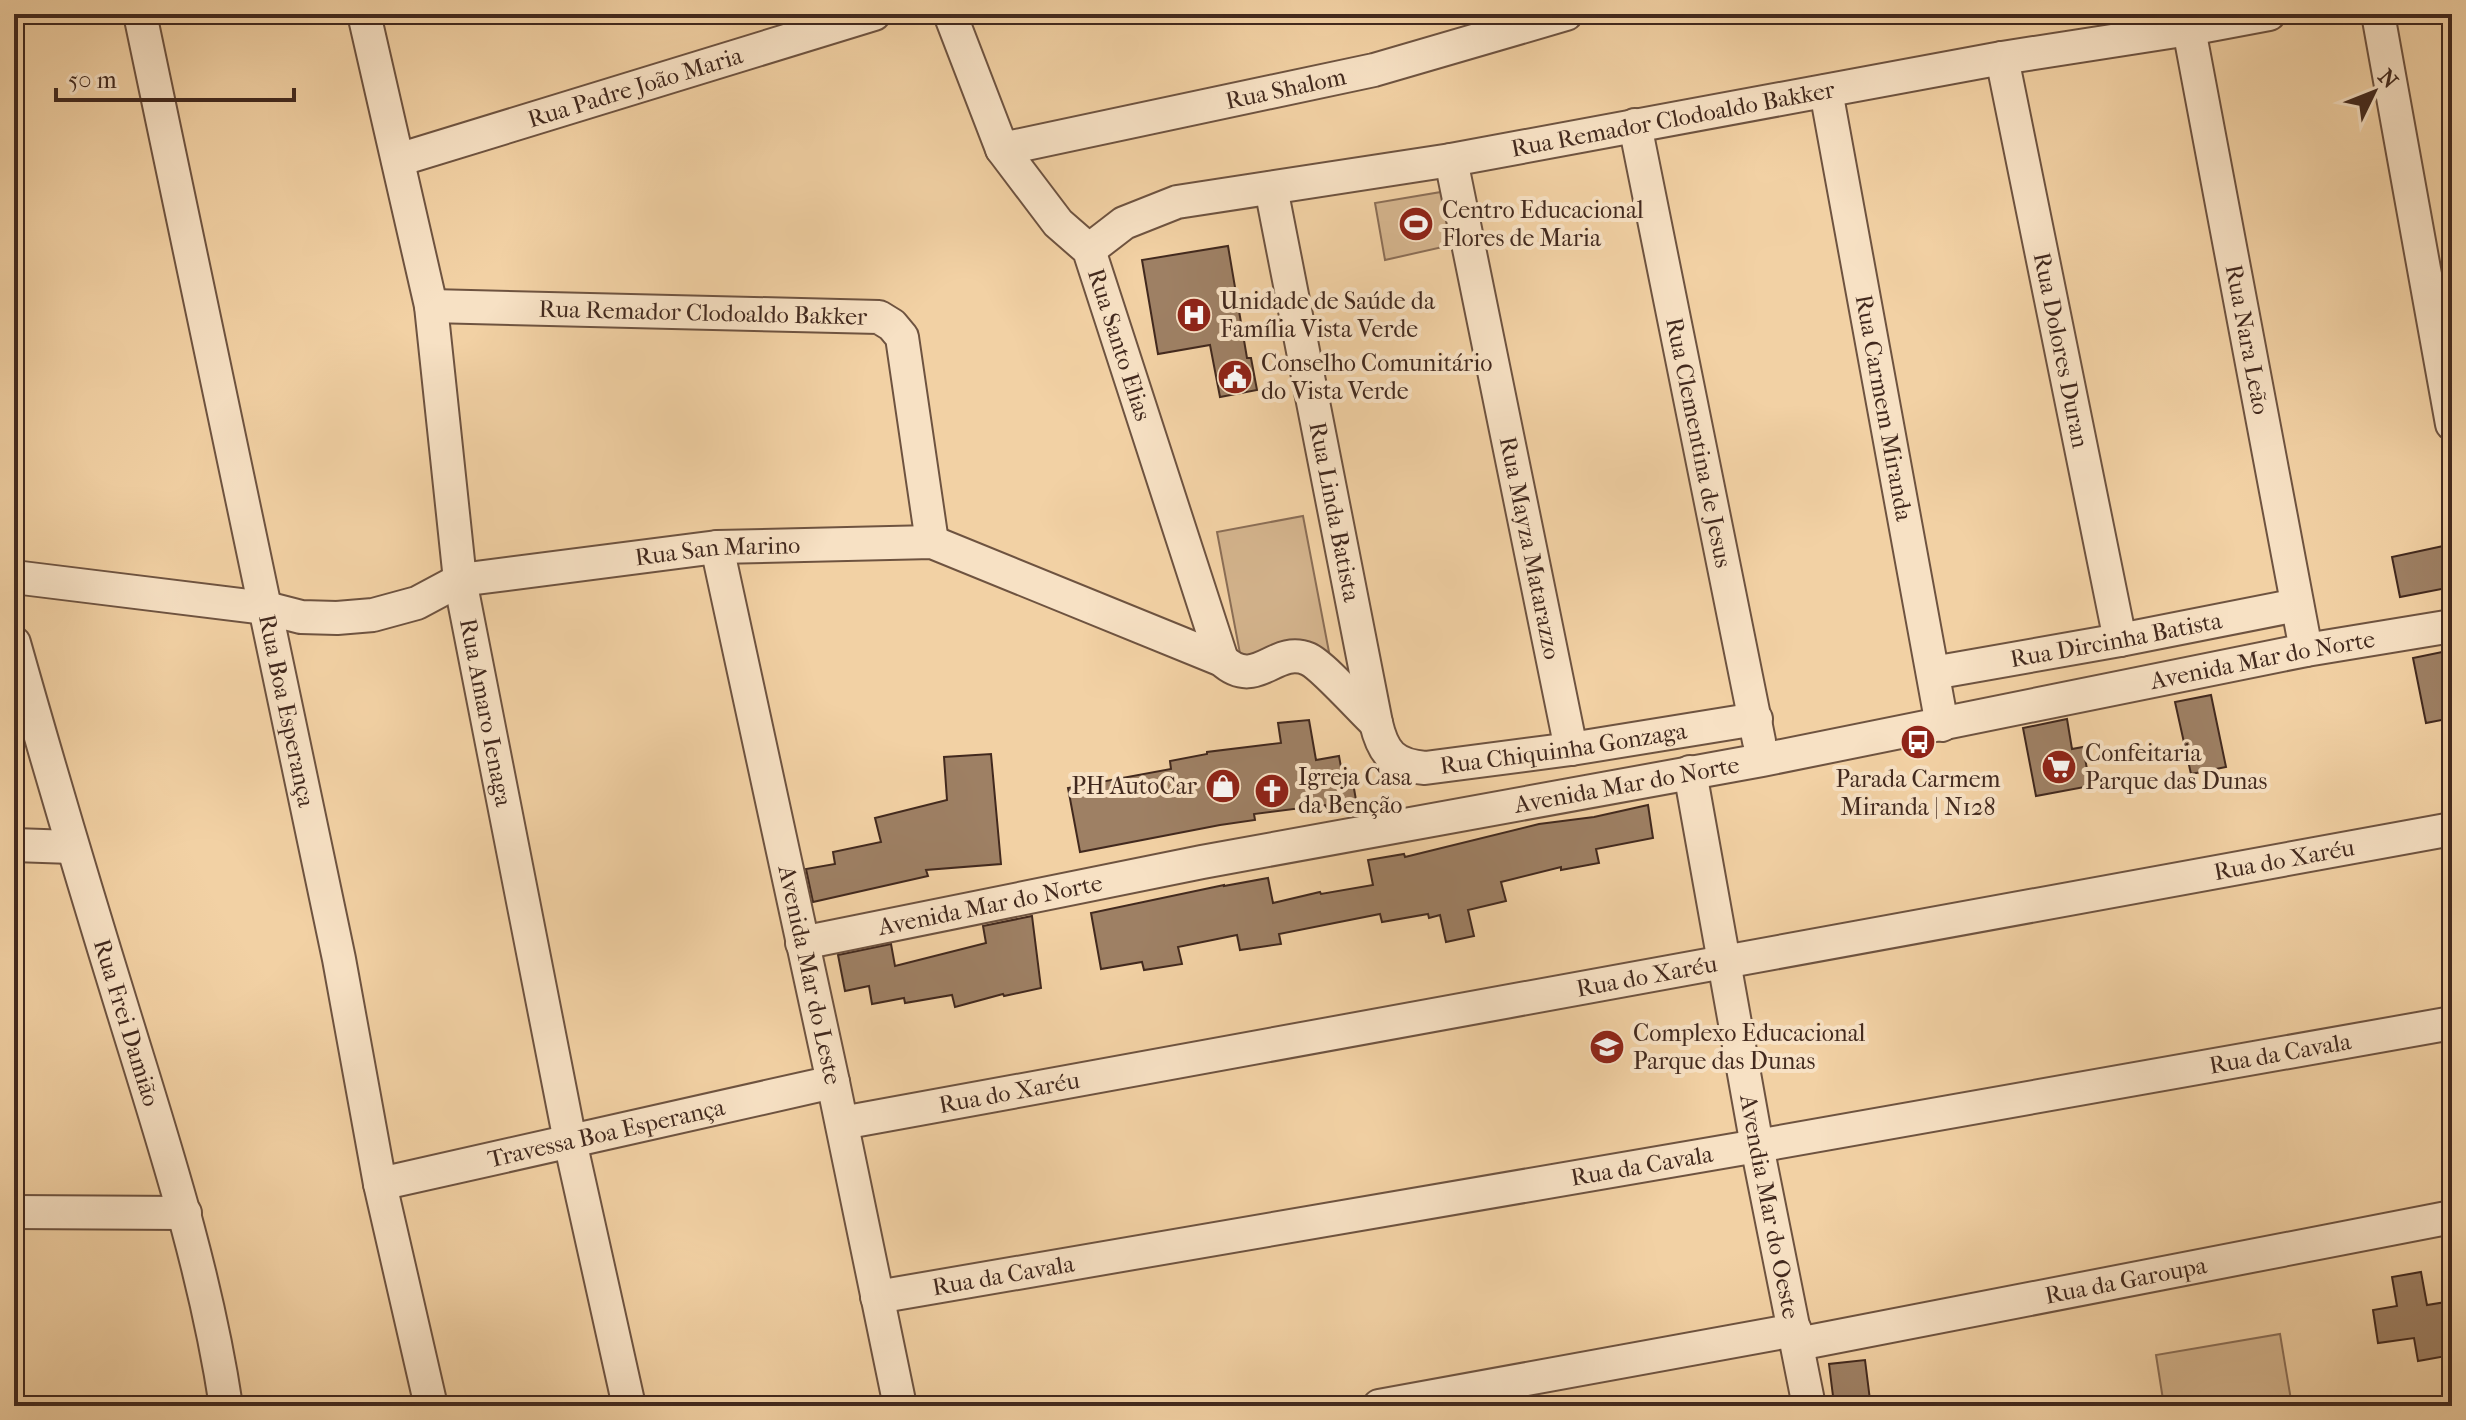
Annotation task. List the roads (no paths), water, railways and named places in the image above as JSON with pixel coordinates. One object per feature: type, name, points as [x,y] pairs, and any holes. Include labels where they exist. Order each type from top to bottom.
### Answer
[{"type":"street","name":"Rua Boa Esperança","points":[[140,14],[339,959],[380,1184],[431,1406]]},
{"type":"street","name":"Rua Amaro Ienaga","points":[[364,14],[431,306],[460,580],[570,1141],[629,1406]]},
{"type":"street","name":"Rua Padre João Maria","points":[[398,160],[874,14]]},
{"type":"street","name":"Rua Santo Elias","points":[[950,14],[1002,149],[1058,223],[1089,250],[1222,660]]},
{"type":"street","name":"Rua Shalom","points":[[1002,149],[1374,70],[1566,14]]},
{"type":"street","name":"Rua Remador Clodoaldo Bakker","points":[[1089,250],[1124,223],[1177,202],[1451,160],[2002,58],[2269,14]]},
{"type":"street","points":[[2378,14],[2452,424]]},
{"type":"street","name":"Rua Nara Leão","points":[[2189,29],[2306,650]]},
{"type":"street","name":"Rua Dolores Duran","points":[[2002,58],[2120,640]]},
{"type":"street","name":"Rua Carmem Miranda","points":[[1826,91],[1942,725]]},
{"type":"street","name":"Rua Clementina de Jesus","points":[[1635,125],[1762,760]]},
{"type":"street","name":"Rua Mayza Matarazzo","points":[[1451,160],[1571,749]]},
{"type":"street","name":"Rua Linda Batista","points":[[1271,188],[1378,732]]},
{"type":"street","name":"Rua Remador Clodoaldo Bakker","points":[[431,306],[879,317],[892,325],[902,337],[932,542]]},
{"type":"street","name":"Rua San Marino","points":[[14,577],[266,608],[301,617],[337,618],[373,615],[417,603],[460,580],[717,547],[932,542],[1222,660],[1233,670],[1248,673],[1296,657],[1312,661],[1378,732]]},
{"type":"street","name":"Avenida Mar do Leste","points":[[717,547],[900,1406]]},
{"type":"street","name":"Rua Dircinha Batista","points":[[1933,673],[2297,605]]},
{"type":"street","name":"Avenida Mar do Norte","points":[[802,943],[1202,862],[1762,760],[2306,650],[2452,626]]},
{"type":"street","name":"Rua Frei Damião","points":[[14,643],[72,847],[185,1213],[216,1340],[226,1406]]},
{"type":"street","name":"Rua Chiquinha Gonzaga","points":[[1378,732],[1392,758],[1410,767],[1425,768],[1571,749],[1756,719]]},
{"type":"street","name":"Avendia Mar do Oeste","points":[[1690,772],[1757,1146],[1809,1406]]},
{"type":"street","name":"Rua do Xaréu","points":[[842,1123],[2452,829]]},
{"type":"street","points":[[14,845],[72,847]]},
{"type":"street","name":"Rua da Cavala","points":[[877,1297],[2452,1023]]},
{"type":"street","name":"Travessa Boa Esperança","points":[[380,1184],[833,1082]]},
{"type":"street","points":[[14,1212],[185,1213]]},
{"type":"street","name":"Rua da Garoupa","points":[[1379,1406],[1797,1337],[2452,1217]]},
{"type":"place","name":"Centro Educacional Flores de Maria","points":[[1416,224]]},
{"type":"place","name":"Unidade de Saúde da Família Vista Verde","points":[[1194,315]]},
{"type":"place","name":"Conselho Comunitário do Vista Verde","points":[[1235,377]]},
{"type":"place","name":"Parada Carmem Miranda | N128","points":[[1918,742]]},
{"type":"place","name":"Confeitaria Parque das Dunas","points":[[2059,767]]},
{"type":"place","name":"PH AutoCar","points":[[1223,786]]},
{"type":"place","name":"Igreja Casa da Benção","points":[[1272,791]]},
{"type":"place","name":"Complexo Educacional Parque das Dunas","points":[[1607,1047]]}]
